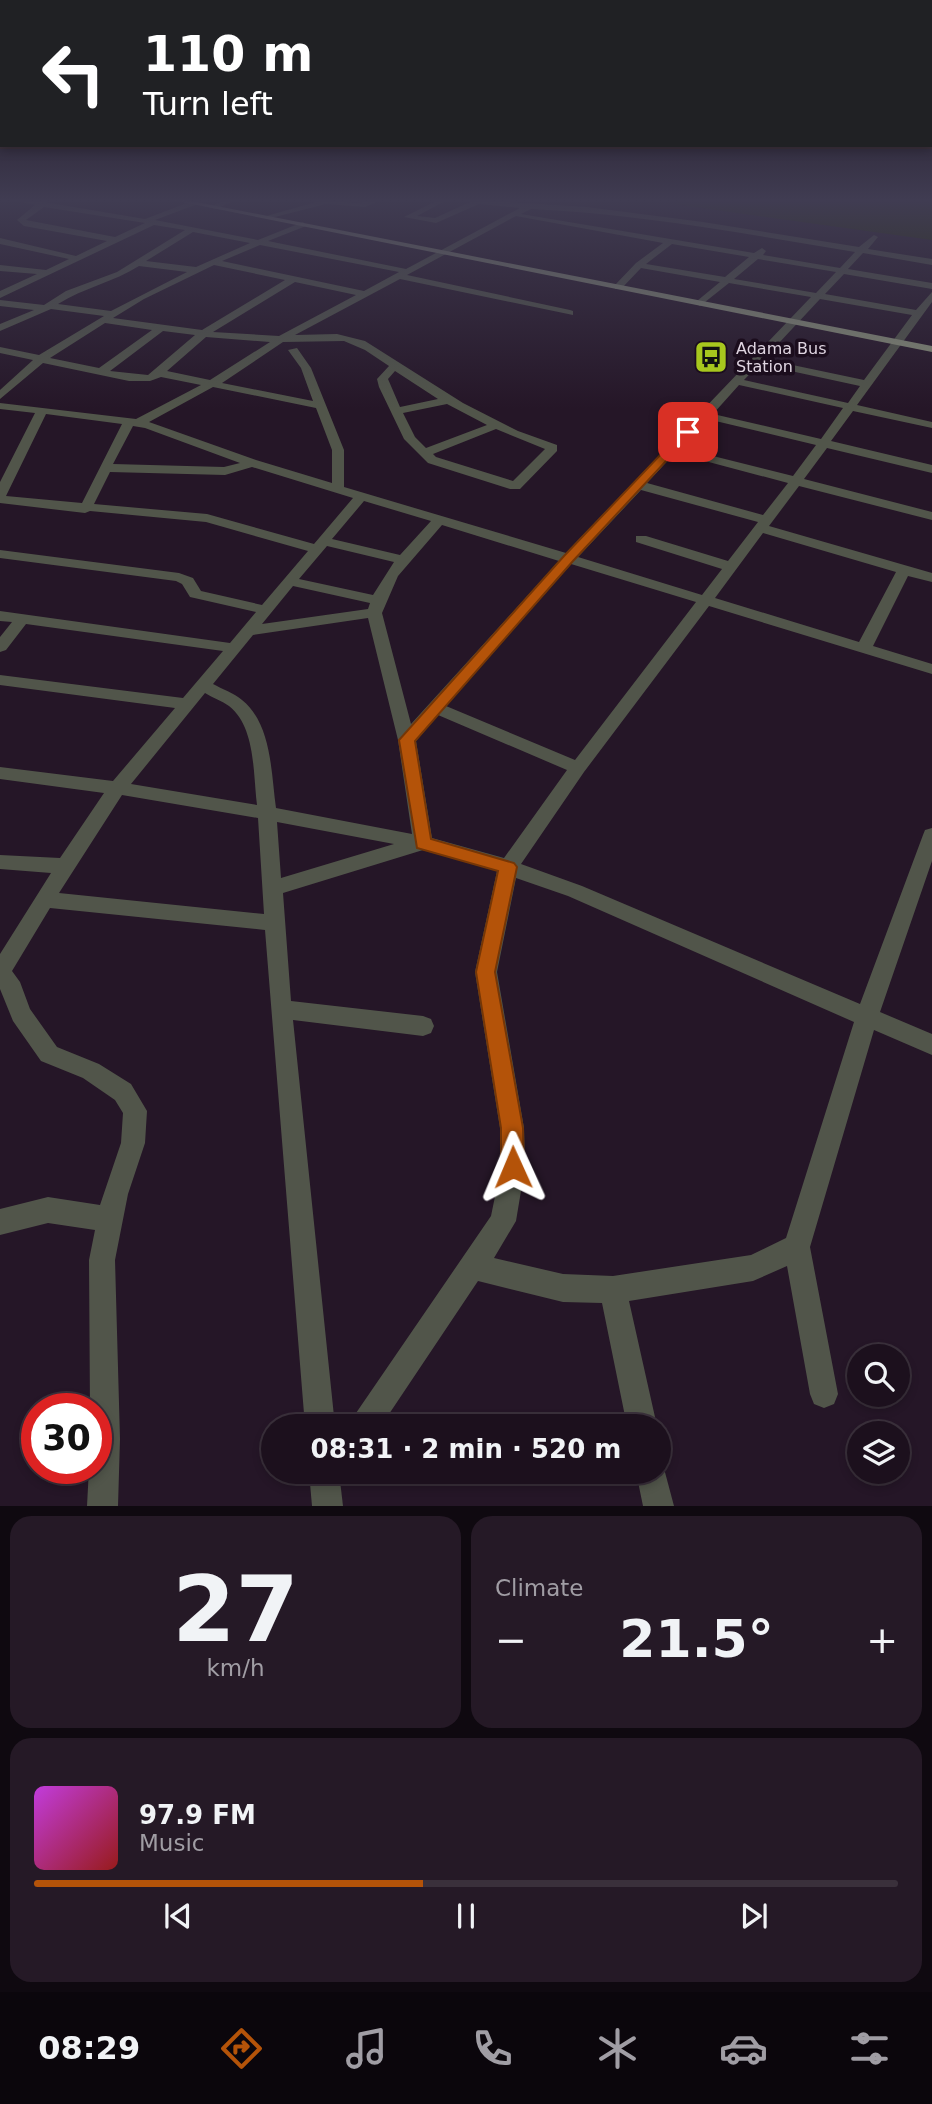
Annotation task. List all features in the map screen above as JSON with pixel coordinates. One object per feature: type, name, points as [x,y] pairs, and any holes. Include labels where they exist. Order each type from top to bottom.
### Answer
[{"type":"main road","points":[[528,269],[932,349]]},
{"type":"street","points":[[12,269],[47,273]]},
{"type":"street","points":[[0,295],[54,269]]},
{"type":"street","points":[[0,328],[47,307],[69,293],[128,269]]},
{"type":"street","points":[[190,269],[196,270]]},
{"type":"street","points":[[247,269],[365,294]]},
{"type":"street","points":[[384,269],[570,313]]},
{"type":"street","points":[[85,509],[105,468],[134,422],[211,383],[281,339],[408,269]]},
{"type":"street","points":[[618,287],[635,269]]},
{"type":"street","points":[[664,269],[932,312]]},
{"type":"street","points":[[700,303],[741,269]]},
{"type":"street","points":[[838,269],[932,286]]},
{"type":"street","points":[[0,396],[42,358],[107,317],[196,270]]},
{"type":"street","points":[[407,740],[568,559],[842,270]]},
{"type":"street","points":[[0,350],[142,379],[159,373],[204,333],[293,279]]},
{"type":"street","points":[[372,1414],[503,1221],[513,1167],[512,1128],[486,972],[508,867],[578,768],[796,481],[932,295]]},
{"type":"street","points":[[0,303],[47,307],[204,333],[281,339],[344,337],[362,344],[396,365],[448,400],[494,426],[553,448],[515,486],[443,465],[424,453],[410,439],[396,411],[382,379],[396,365]]},
{"type":"street","points":[[101,372],[162,327]]},
{"type":"street","points":[[293,350],[306,368],[338,450],[338,488]]},
{"type":"street","points":[[756,360],[866,384]]},
{"type":"street","points":[[159,373],[321,406]]},
{"type":"street","points":[[736,381],[932,425]]},
{"type":"street","points":[[396,411],[448,400]]},
{"type":"street","points":[[0,406],[134,422],[252,463],[932,669]]},
{"type":"street","points":[[42,410],[0,497],[85,509],[207,518],[320,545],[405,561]]},
{"type":"street","points":[[704,415],[932,469]]},
{"type":"street","points":[[424,453],[494,426]]},
{"type":"street","points":[[672,449],[932,516]]},
{"type":"street","points":[[105,468],[225,471],[252,463]]},
{"type":"street","points":[[638,485],[932,578]]},
{"type":"street","points":[[102,1506],[105,1439],[102,1260],[115,1194],[133,1143],[135,1111],[123,1093],[102,1078],[49,1054],[21,1014],[12,989],[0,972],[117,788],[361,496]]},
{"type":"street","points":[[248,631],[375,607],[405,561],[439,520]]},
{"type":"street","points":[[641,539],[731,567]]},
{"type":"street","points":[[0,554],[178,577],[188,581],[195,594],[265,610]]},
{"type":"street","points":[[864,648],[904,570]]},
{"type":"street","points":[[289,581],[375,607]]},
{"type":"street","points":[[375,607],[407,740],[423,843]]},
{"type":"street","points":[[0,616],[234,648]]},
{"type":"street","points":[[0,647],[22,619]]},
{"type":"street","points":[[0,680],[187,704]]},
{"type":"street","points":[[202,685],[236,703],[251,721],[259,749],[267,813],[281,1009],[319,1414]]},
{"type":"street","points":[[436,708],[578,768]]},
{"type":"street","points":[[0,773],[117,788],[267,813],[423,843],[508,867],[575,891],[932,1045]]},
{"type":"street","points":[[273,888],[423,843]]},
{"type":"street","points":[[824,1394],[797,1247],[866,1016],[930,845]]},
{"type":"street","points":[[0,862],[65,866]]},
{"type":"street","points":[[44,899],[275,923]]},
{"type":"street","points":[[281,1009],[423,1026]]},
{"type":"street","points":[[0,1222],[48,1210],[110,1219]]},
{"type":"street","points":[[471,1266],[562,1288],[613,1290],[753,1268],[797,1247]]},
{"type":"street","points":[[613,1290],[639,1414]]},
{"type":"street","points":[[654,1484],[659,1506]]},
{"type":"place","name":"Adama Bus Station","points":[[711,357]]},
{"type":"route","points":[[513,1167],[512,1128],[486,972],[508,867],[423,843],[407,740],[568,559],[688,432]]}]
